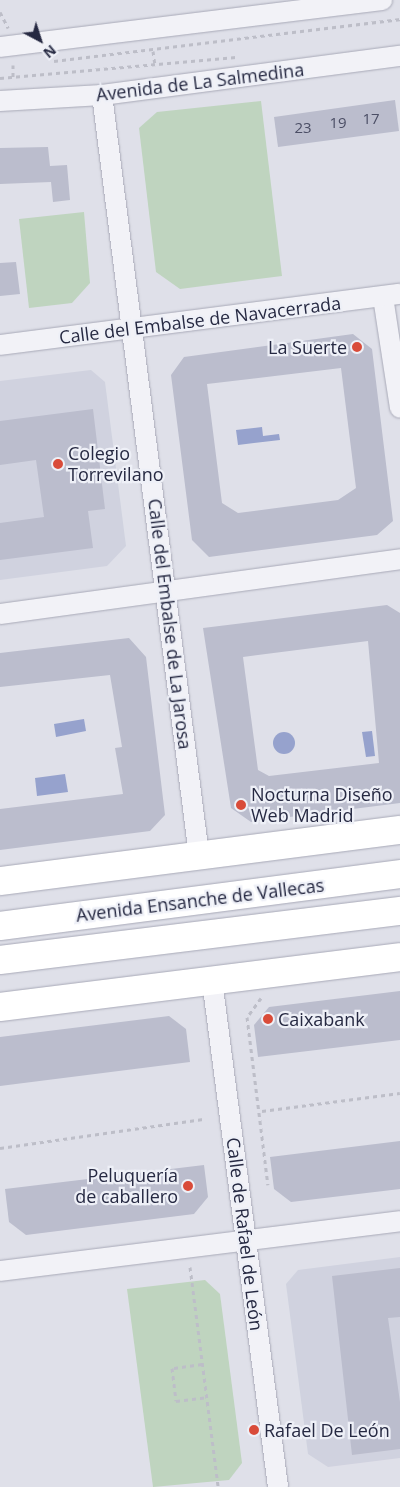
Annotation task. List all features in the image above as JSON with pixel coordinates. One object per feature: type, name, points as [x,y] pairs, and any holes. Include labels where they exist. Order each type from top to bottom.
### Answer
[{"type":"street","points":[[5,39],[382,0]]},
{"type":"street","name":"Avenida de La Salmedina","points":[[0,101],[102,95],[400,56]]},
{"type":"street","name":"Calle del Embalse de La Jarosa","points":[[102,95],[134,329],[199,855]]},
{"type":"street","points":[[391,296],[400,408]]},
{"type":"street","name":"Calle del Embalse de Navacerrada","points":[[0,345],[391,296]]},
{"type":"street","points":[[0,614],[166,593],[400,559]]},
{"type":"street","points":[[0,881],[400,830]]},
{"type":"street","name":"Avenida Ensanche de Vallecas","points":[[0,926],[400,874]]},
{"type":"street","name":"Avenida Ensanche de Vallecas","points":[[0,960],[400,911]]},
{"type":"street","points":[[0,1006],[400,957]]},
{"type":"street","name":"Calle de Rafael de León","points":[[212,980],[278,1487]]},
{"type":"street","points":[[0,1272],[400,1221]]},
{"type":"path","points":[[0,12],[5,39]]},
{"type":"path","points":[[49,62],[400,20]]},
{"type":"path","points":[[153,51],[155,66]]},
{"type":"path","points":[[0,78],[155,66],[243,56]]},
{"type":"path","points":[[13,78],[11,66],[21,65]]},
{"type":"path","points":[[261,998],[247,1017],[262,1111],[268,1185]]},
{"type":"path","points":[[262,1111],[400,1093]]},
{"type":"path","points":[[0,1148],[206,1119]]},
{"type":"path","points":[[190,1267],[218,1487]]},
{"type":"path","points":[[202,1364],[172,1368],[176,1402],[206,1397]]},
{"type":"shaded area","name":"Colegio Torrevilano","points":[[91,370],[105,382],[126,546],[107,566],[0,580],[0,381]]},
{"type":"shaded area","points":[[400,1257],[400,1458],[328,1467],[308,1454],[286,1284],[298,1270]]},
{"type":"green space","points":[[261,101],[282,276],[180,289],[156,272],[139,128],[157,112]]},
{"type":"green space","points":[[84,212],[90,283],[72,303],[29,308],[19,219]]},
{"type":"green space","points":[[205,1280],[220,1294],[242,1463],[229,1480],[153,1487],[127,1289]]},
{"type":"water","points":[[262,427],[263,436],[279,434],[280,440],[238,445],[236,430]]},
{"type":"water","points":[[84,719],[86,731],[56,737],[54,724]]},
{"type":"water","points":[[372,731],[375,756],[366,757],[362,732]]},
{"type":"water","points":[[284,732],[294,739],[295,743],[288,753],[284,754],[274,747],[273,743],[280,733]]},
{"type":"water","points":[[65,774],[68,792],[37,796],[35,778]]},
{"type":"building","points":[[395,100],[399,131],[278,147],[274,117]]},
{"type":"building","points":[[48,147],[50,166],[67,165],[70,200],[53,202],[51,182],[0,184],[0,148]]},
{"type":"building","points":[[16,262],[20,294],[0,296],[0,263]]},
{"type":"building","points":[[353,334],[372,349],[393,521],[377,535],[209,557],[192,540],[171,375],[184,357]],"holes":[[[341,368],[356,488],[338,500],[238,513],[222,503],[207,384]]]},
{"type":"building","points":[[93,409],[105,509],[88,511],[93,548],[0,560],[0,523],[44,517],[36,460],[0,465],[0,421]]},
{"type":"building","points":[[387,605],[400,613],[400,803],[251,822],[231,808],[203,628]],"holes":[[[368,641],[379,763],[269,776],[258,770],[243,657]]]},
{"type":"building","points":[[129,638],[146,657],[165,815],[150,831],[0,850],[0,809],[123,794],[115,748],[122,747],[110,675],[0,687],[0,653]]},
{"type":"building","points":[[400,991],[400,1040],[258,1057],[254,1025],[269,1007]]},
{"type":"building","points":[[169,1016],[186,1029],[190,1062],[0,1086],[0,1037]]},
{"type":"building","points":[[400,1141],[400,1189],[291,1202],[274,1189],[270,1157]]},
{"type":"building","points":[[204,1165],[208,1197],[194,1214],[26,1235],[9,1222],[5,1189]]},
{"type":"building","points":[[400,1268],[400,1317],[388,1318],[400,1402],[400,1449],[352,1455],[332,1276]]},
{"type":"place","name":"La Suerte","points":[[357,347]]},
{"type":"place","name":"Colegio Torrevilano","points":[[58,464]]},
{"type":"place","name":"Nocturna Diseño Web Madrid","points":[[241,805]]},
{"type":"place","name":"Caixabank","points":[[268,1019]]},
{"type":"place","name":"Peluquería de caballero","points":[[188,1186]]},
{"type":"place","name":"Rafael De León","points":[[254,1430]]}]
